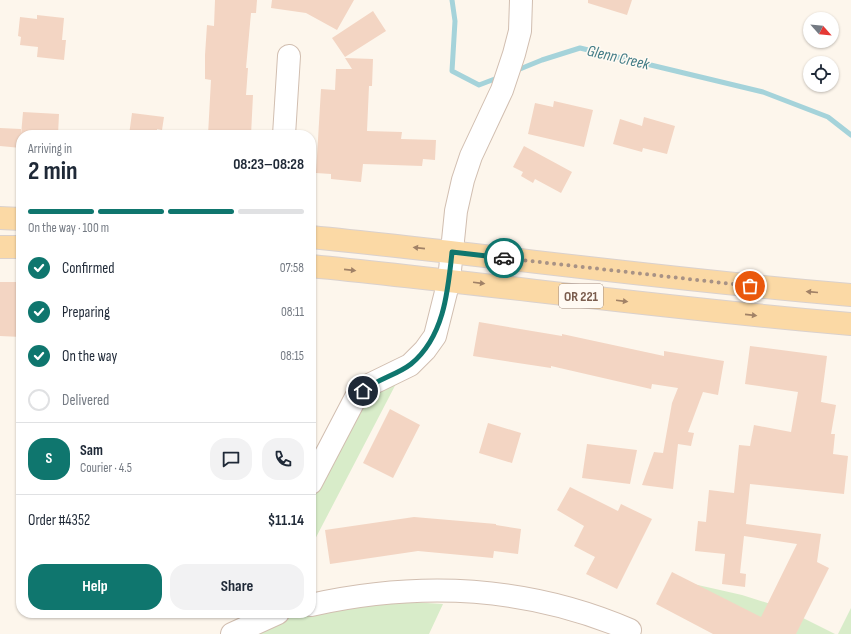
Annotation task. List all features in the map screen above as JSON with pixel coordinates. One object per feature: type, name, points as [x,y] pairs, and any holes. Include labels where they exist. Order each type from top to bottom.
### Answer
[{"type":"main road","points":[[0,218],[16,219]]},
{"type":"main road","name":"OR 221","points":[[316,238],[851,296]]},
{"type":"main road","points":[[0,247],[16,247]]},
{"type":"main road","name":"OR 221","points":[[316,267],[449,280],[688,309],[851,324]]},
{"type":"street","points":[[316,473],[356,397],[370,386],[410,365],[425,350],[435,336],[449,280],[456,211],[463,180],[471,156],[502,90],[514,54],[520,31],[521,0]]},
{"type":"street","points":[[284,130],[289,56]]},
{"type":"street","points":[[316,604],[342,598],[394,591],[465,591],[517,596],[554,604],[601,618],[630,630]]},
{"type":"street","points":[[232,634],[267,618]]},
{"type":"green space","points":[[365,376],[399,378],[316,537],[316,476]]},
{"type":"green space","points":[[689,583],[742,595],[783,608],[835,634],[743,634]]},
{"type":"green space","points":[[316,596],[443,604],[429,634],[238,634],[246,618],[316,618]]},
{"type":"green space","points":[[851,608],[851,634],[838,634]]},
{"type":"building","points":[[215,0],[257,0],[256,13],[251,13],[246,68],[248,68],[246,95],[253,95],[251,130],[208,130],[211,80],[205,79],[205,55],[207,25],[214,26]]},
{"type":"building","points":[[272,0],[354,0],[337,30],[306,13],[271,8]]},
{"type":"building","points":[[588,0],[632,0],[627,15],[588,3]]},
{"type":"building","points":[[373,11],[386,31],[345,57],[332,38]]},
{"type":"building","points":[[37,15],[64,18],[62,40],[66,40],[64,60],[37,57],[38,47],[20,45],[21,37],[18,36],[20,17],[37,19]]},
{"type":"building","points":[[345,58],[373,59],[372,86],[369,86],[367,131],[402,132],[401,139],[436,140],[435,160],[423,159],[422,166],[363,164],[361,182],[331,179],[331,174],[316,173],[321,89],[335,90],[336,69],[352,69]]},
{"type":"building","points":[[554,101],[593,110],[584,147],[528,134],[535,103],[553,107]]},
{"type":"building","points":[[23,112],[59,114],[58,130],[21,130]]},
{"type":"building","points":[[132,113],[164,117],[162,130],[130,130]]},
{"type":"building","points":[[644,117],[675,126],[667,154],[643,148],[642,152],[613,144],[620,119],[642,126]]},
{"type":"building","points":[[0,128],[21,129],[16,130],[16,148],[0,146]]},
{"type":"building","points":[[524,146],[572,172],[561,193],[535,179],[533,183],[521,176],[523,172],[513,167]]},
{"type":"building","points":[[0,282],[16,282],[16,337],[0,336]]},
{"type":"building","points":[[479,322],[562,336],[562,334],[664,356],[664,351],[724,361],[718,395],[703,392],[688,432],[694,433],[691,446],[678,444],[673,489],[642,485],[654,452],[663,453],[672,403],[678,388],[652,384],[651,389],[551,366],[551,368],[473,356]]},
{"type":"building","points":[[750,346],[827,356],[821,402],[836,405],[831,434],[835,434],[833,454],[848,456],[844,494],[750,484],[746,524],[821,534],[817,562],[829,568],[796,634],[713,634],[656,604],[672,572],[761,617],[797,544],[744,536],[740,573],[746,574],[745,587],[722,584],[725,554],[695,551],[698,521],[706,522],[709,490],[734,493],[739,445],[750,446],[754,425],[791,432],[798,392],[745,384]]},
{"type":"building","points":[[390,409],[420,425],[393,478],[363,463]]},
{"type":"building","points":[[488,423],[521,433],[512,463],[479,453]]},
{"type":"building","points":[[587,444],[637,450],[630,484],[582,478]]},
{"type":"building","points":[[570,487],[618,511],[621,504],[652,519],[617,589],[586,574],[595,557],[574,546],[584,526],[557,510]]},
{"type":"building","points":[[414,517],[496,524],[521,529],[518,554],[494,551],[493,558],[418,551],[330,564],[325,530]]},
{"type":"waterway","name":"Glenn Creek","points":[[452,0],[455,21],[452,71],[479,85],[500,77]]},
{"type":"waterway","name":"Glenn Creek","points":[[515,71],[542,60],[580,48],[763,92],[828,117],[851,135]]},
{"type":"way so far","points":[[504,258],[750,286]]},
{"type":"route","points":[[363,391],[410,365],[425,350],[435,336],[441,318],[449,280],[452,252],[504,258]]}]
